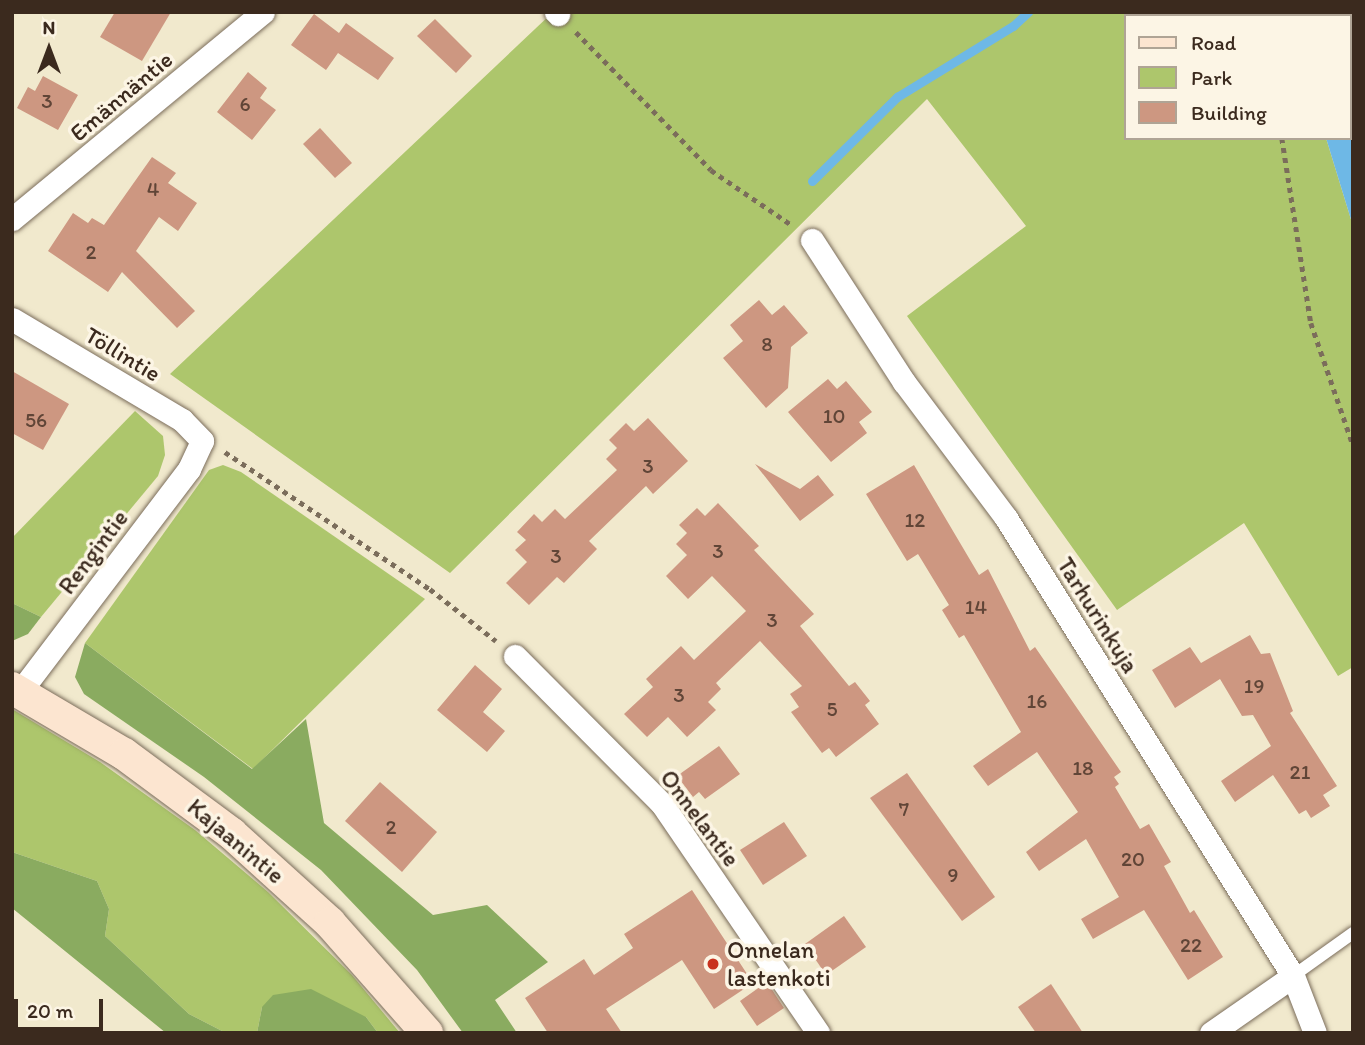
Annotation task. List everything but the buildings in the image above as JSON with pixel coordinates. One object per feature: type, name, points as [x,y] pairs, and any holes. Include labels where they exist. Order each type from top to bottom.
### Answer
[{"type":"main road","name":"Kajaanintie","points":[[16,690],[124,754],[232,834],[330,923],[427,1033]]},
{"type":"street","name":"Emännäntie","points":[[12,219],[262,12]]},
{"type":"street","name":"Tarhurinkuja","points":[[812,240],[904,382],[1006,518],[1293,976],[1315,1033]]},
{"type":"street","name":"Töllintie","points":[[12,319],[172,414],[202,441]]},
{"type":"street","name":"Rengintie","points":[[16,690],[189,469],[202,441]]},
{"type":"street","name":"Onnelantie","points":[[515,656],[662,804],[818,1033]]},
{"type":"street","points":[[1211,1033],[1293,976]]},
{"type":"lane","points":[[1293,976],[1353,933]]},
{"type":"path","points":[[557,13],[711,170],[812,240]]},
{"type":"path","points":[[1282,140],[1311,323],[1353,445]]},
{"type":"path","points":[[202,441],[237,458],[430,589],[515,656]]},
{"type":"green space","points":[[553,12],[1288,12],[1124,14],[1124,140],[1327,140],[1353,226],[1353,667],[1338,676],[1244,523],[1117,610],[907,316],[1026,226],[927,99],[450,573],[170,374]]},
{"type":"green space","points":[[135,411],[163,436],[165,455],[158,476],[41,617],[12,603],[12,538]]},
{"type":"green space","points":[[223,465],[241,472],[425,599],[253,769],[85,643],[209,470]]},
{"type":"green space","points":[[12,603],[41,617],[28,634],[12,641]]},
{"type":"green space","points":[[85,643],[252,769],[306,719],[324,823],[433,915],[487,905],[548,962],[495,1000],[517,1033],[463,1033],[417,970],[321,870],[204,777],[84,694],[75,677]]},
{"type":"green space","points":[[12,709],[100,762],[195,830],[268,892],[352,975],[400,1033],[378,1033],[366,1017],[262,1007],[257,1033],[226,1033],[189,1014],[105,936],[109,909],[97,881],[12,852]]},
{"type":"green space","points":[[12,852],[97,881],[109,909],[105,936],[189,1014],[226,1033],[166,1033],[12,908]]},
{"type":"green space","points":[[311,989],[366,1017],[378,1033],[257,1033],[262,1007],[273,995]]},
{"type":"water","points":[[1288,12],[1353,12],[1353,226],[1327,140],[1351,140],[1351,14]]},
{"type":"waterway","points":[[812,181],[897,97],[1013,26],[1028,12]]},
{"type":"place","name":"Onnelan lastenkoti","points":[[713,964]]}]
